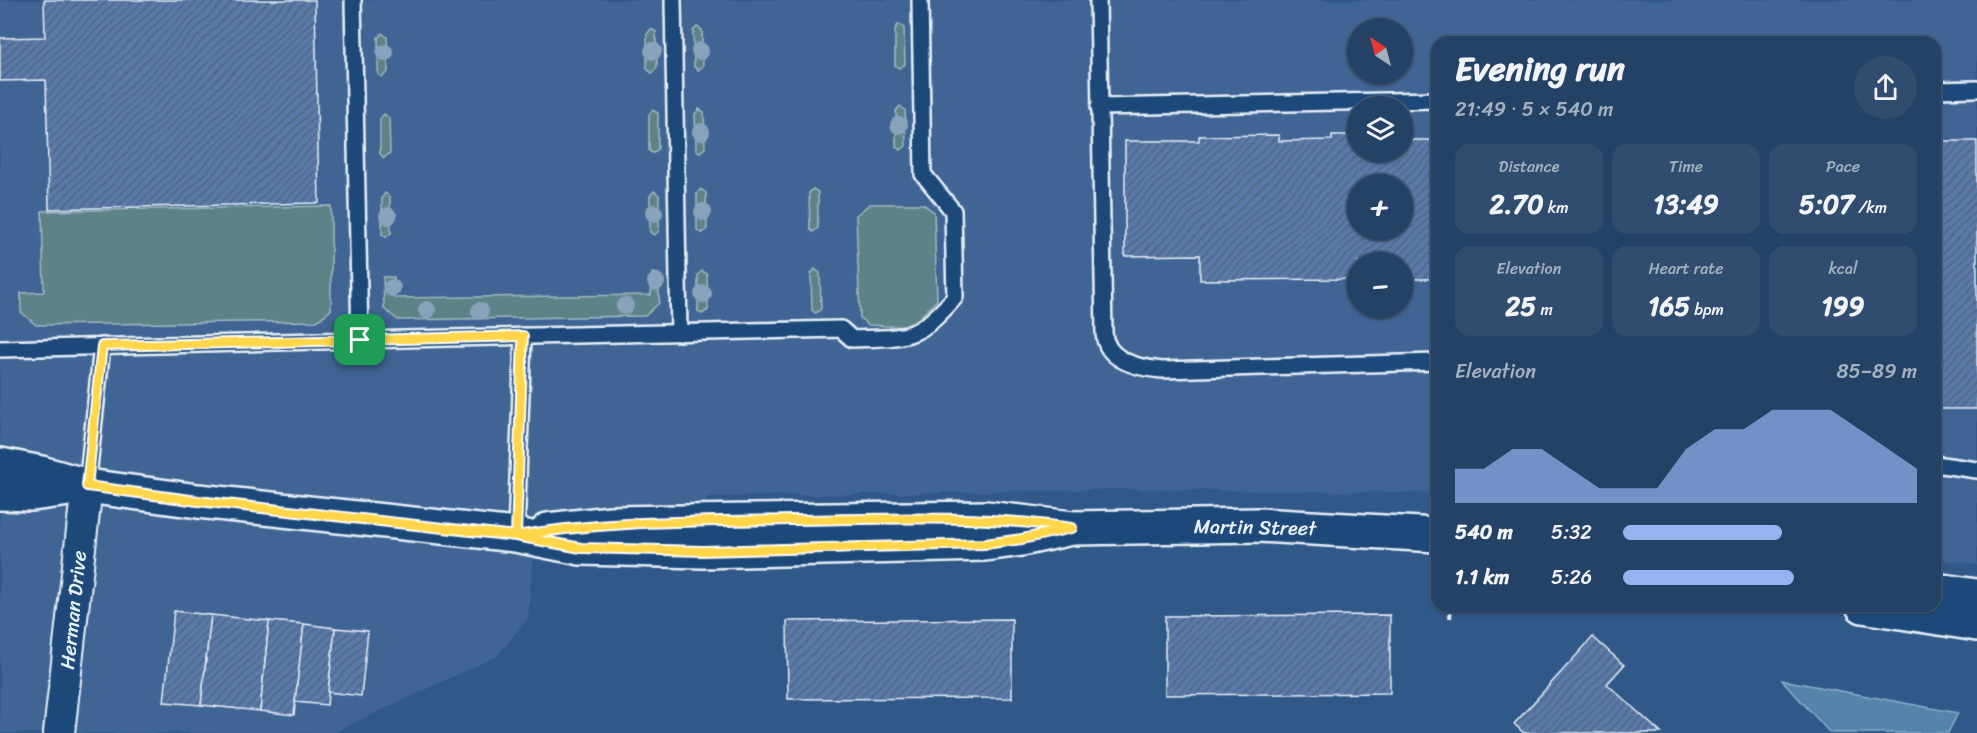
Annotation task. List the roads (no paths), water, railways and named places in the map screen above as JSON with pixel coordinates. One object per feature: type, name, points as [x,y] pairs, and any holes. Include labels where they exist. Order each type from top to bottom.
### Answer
[{"type":"street","name":"Martin Street","points":[[0,465],[41,473],[87,486],[198,501],[516,536],[611,523],[986,518],[1072,528],[1259,525],[1431,535]]},
{"type":"street","name":"Martin Street","points":[[0,493],[32,494],[87,486]]},
{"type":"street","name":"Herman Drive","points":[[59,733],[87,486]]},
{"type":"street","points":[[1941,591],[1977,596]]},
{"type":"street","points":[[1901,612],[1977,624]]},
{"type":"lane","points":[[353,0],[360,340]]},
{"type":"lane","points":[[673,0],[679,333]]},
{"type":"lane","points":[[0,349],[841,329],[852,339],[904,338],[917,333],[955,297],[953,211],[923,174],[920,0]]},
{"type":"lane","points":[[1098,0],[1104,340],[1120,358],[1134,366],[1162,370],[1431,362]]},
{"type":"lane","points":[[1941,90],[1977,89]]},
{"type":"lane","points":[[1099,107],[1431,100]]},
{"type":"lane","points":[[516,536],[523,336]]},
{"type":"lane","points":[[87,486],[102,346]]},
{"type":"lane","points":[[1941,465],[1977,470]]}]
